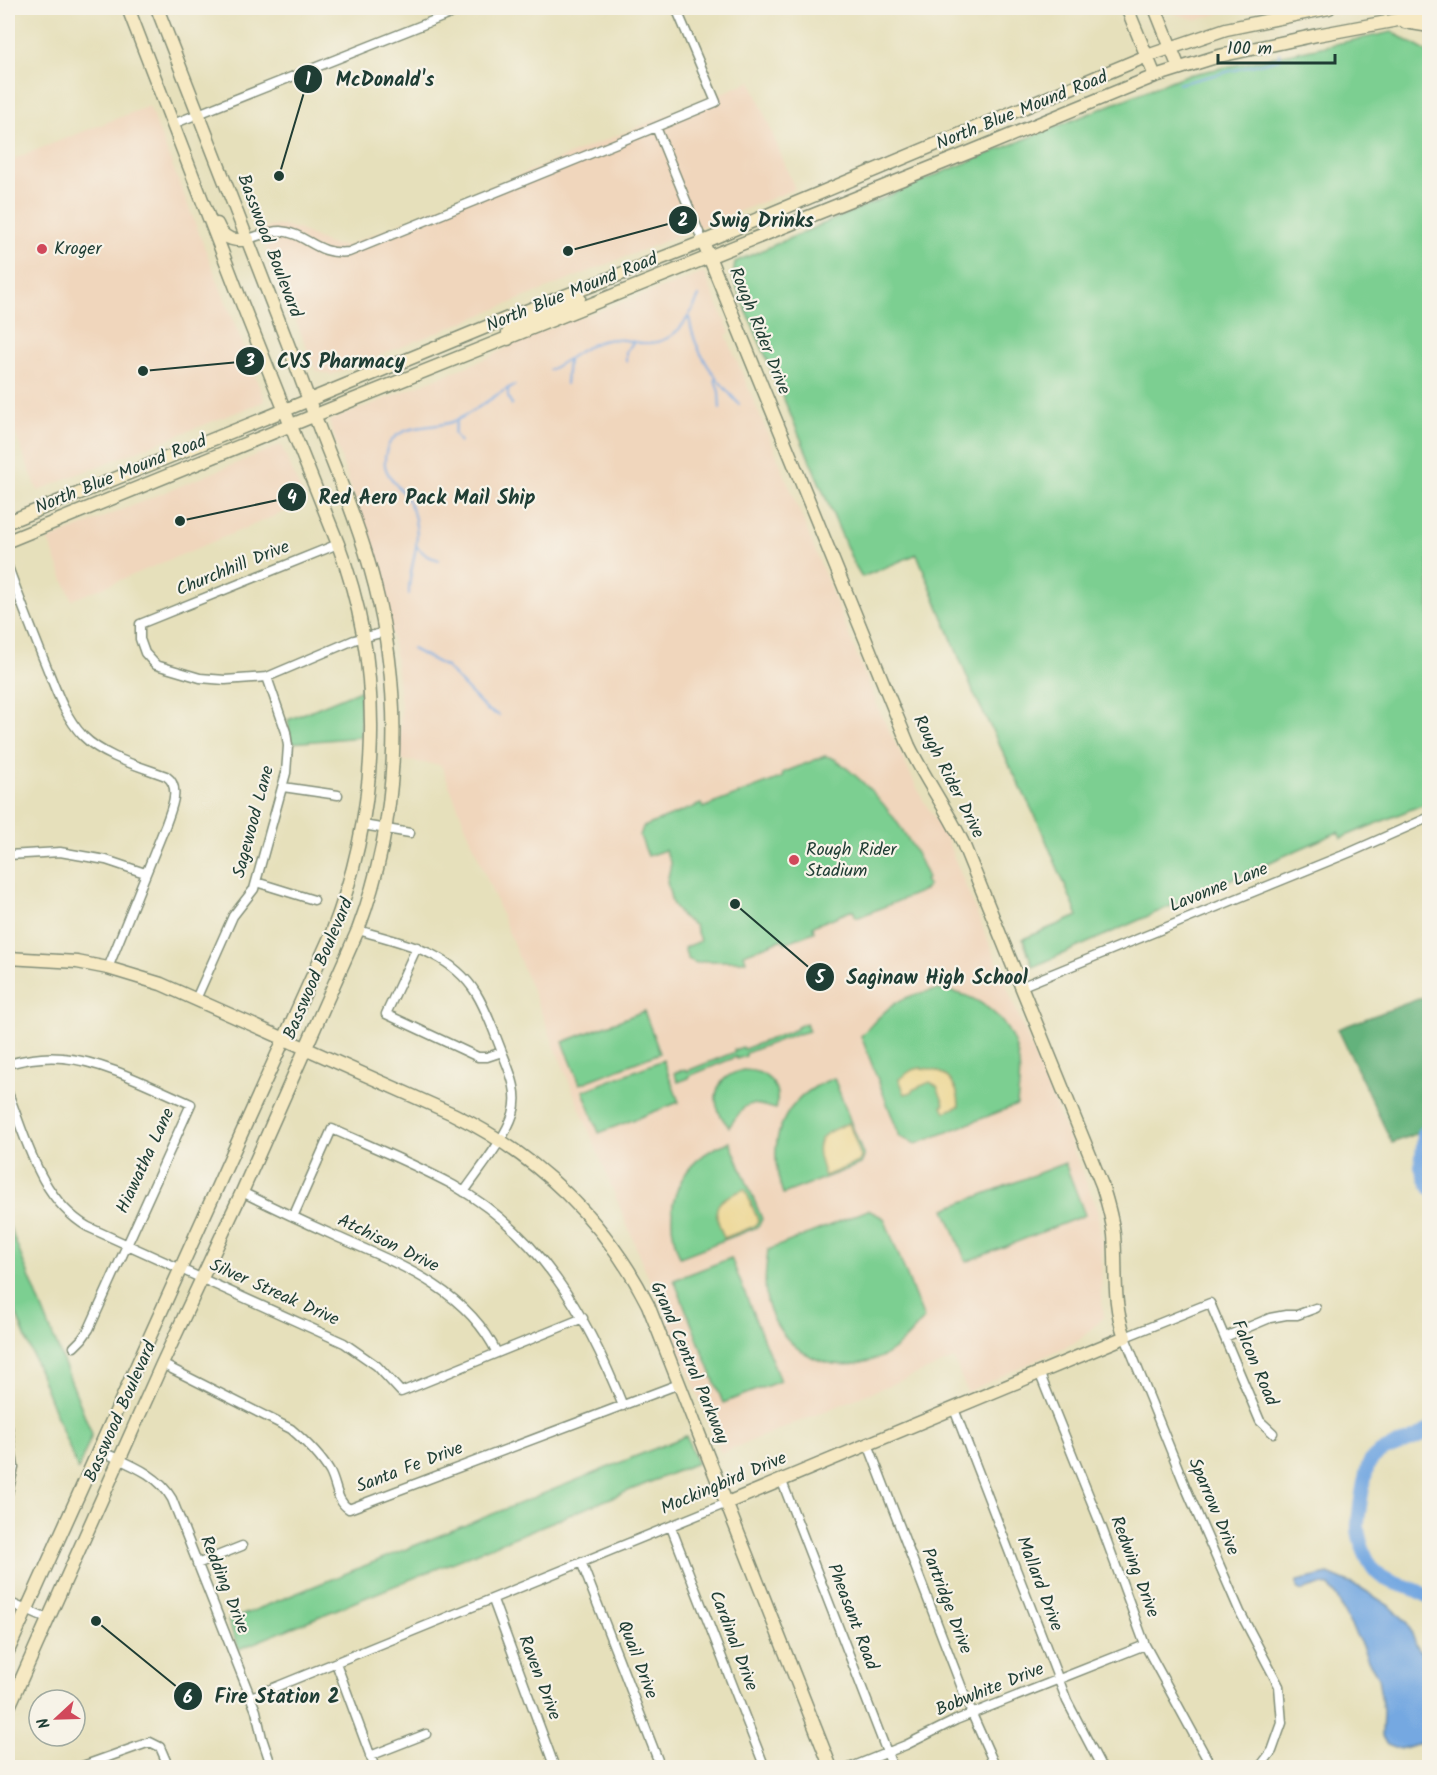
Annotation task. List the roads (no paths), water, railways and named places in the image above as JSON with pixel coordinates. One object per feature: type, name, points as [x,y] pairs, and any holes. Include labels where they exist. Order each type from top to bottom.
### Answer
[{"type":"main road","name":"Basswood Boulevard","points":[[8,1651],[285,1039],[340,912],[355,864],[368,793],[371,739],[368,671],[352,582],[128,8]]},
{"type":"main road","name":"Basswood Boulevard","points":[[8,1709],[358,930],[373,885],[385,829],[391,783],[394,731],[391,675],[375,585],[359,532],[157,8]]},
{"type":"main road","points":[[1127,8],[1155,76]]},
{"type":"main road","points":[[1155,8],[1179,68]]},
{"type":"main road","name":"North Blue Mound Road","points":[[8,522],[285,411],[508,318],[703,242],[1147,56],[1244,25],[1329,8]]},
{"type":"main road","name":"North Blue Mound Road","points":[[8,541],[1155,76],[1219,56],[1430,14]]},
{"type":"main road","points":[[1392,21],[1430,26]]},
{"type":"main road","points":[[207,212],[227,238],[235,241],[248,240]]},
{"type":"main road","name":"Rough Rider Drive","points":[[703,242],[909,746],[962,841],[1108,1203],[1114,1233],[1115,1296],[1125,1337]]},
{"type":"main road","points":[[508,339],[508,333],[513,325],[588,293],[597,283]]},
{"type":"main road","name":"Grand Central Parkway","points":[[8,958],[58,960],[108,968],[161,984],[453,1114],[500,1139],[559,1186],[617,1253],[648,1305],[831,1767]]},
{"type":"main road","name":"Mockingbird Drive","points":[[727,1503],[1125,1337]]},
{"type":"street","points":[[434,8],[438,18]]},
{"type":"street","points":[[173,124],[465,8]]},
{"type":"street","points":[[248,240],[268,232],[281,231],[294,234],[326,251],[349,252],[716,102],[676,8]]},
{"type":"street","points":[[656,127],[703,242]]},
{"type":"street","name":"Churchhill Drive","points":[[267,677],[244,680],[200,678],[156,664],[145,653],[140,639],[140,624],[338,544]]},
{"type":"street","points":[[8,567],[65,711],[83,736],[97,747],[166,777],[175,787],[173,803],[108,968]]},
{"type":"street","points":[[267,677],[363,637],[385,632]]},
{"type":"street","name":"Sagewood Lane","points":[[196,999],[233,916],[250,895],[256,882],[283,787],[288,746],[281,716],[267,677]]},
{"type":"street","points":[[283,787],[338,795]]},
{"type":"street","name":"Lavonne Lane","points":[[1020,987],[1329,861],[1430,817]]},
{"type":"street","points":[[363,825],[410,833]]},
{"type":"street","points":[[8,855],[60,852],[106,860],[146,873]]},
{"type":"street","points":[[256,882],[314,900]]},
{"type":"street","points":[[358,930],[417,947],[436,955],[470,985],[487,1014],[512,1078],[516,1097],[513,1114],[500,1139],[464,1192]]},
{"type":"street","points":[[417,947],[386,1014],[478,1057],[487,1057],[502,1052]]},
{"type":"street","name":"Hiawatha Lane","points":[[8,1064],[47,1058],[79,1060],[108,1069],[191,1104],[127,1244]]},
{"type":"street","name":"Silver Streak Drive","points":[[8,1093],[39,1172],[58,1202],[80,1222],[345,1343],[377,1366],[401,1392],[583,1318]]},
{"type":"street","points":[[293,1217],[332,1129],[423,1169],[464,1192],[497,1216],[525,1241],[558,1280],[583,1318],[623,1406]]},
{"type":"street","name":"Atchison Drive","points":[[242,1192],[406,1268],[434,1284],[468,1313],[486,1334],[497,1353]]},
{"type":"street","points":[[74,1347],[89,1329],[127,1244]]},
{"type":"street","name":"Mockingbird Drive","points":[[1125,1337],[1210,1303]]},
{"type":"street","name":"Falcon Road","points":[[1210,1303],[1260,1421],[1273,1433]]},
{"type":"street","points":[[1225,1337],[1270,1318],[1298,1315],[1316,1308]]},
{"type":"street","name":"Sparrow Drive","points":[[1125,1337],[1186,1488],[1240,1612],[1279,1686],[1282,1723],[1272,1751],[1259,1767]]},
{"type":"street","name":"Santa Fe Drive","points":[[162,1364],[291,1429],[308,1444],[330,1472],[342,1504],[349,1509],[679,1384]]},
{"type":"street","name":"Redwing Drive","points":[[1039,1372],[1102,1528],[1145,1645],[1212,1767]]},
{"type":"street","name":"Mallard Drive","points":[[954,1409],[1059,1680],[1077,1721],[1102,1767]]},
{"type":"street","points":[[8,1427],[14,1467],[8,1493]]},
{"type":"street","name":"Partridge Drive","points":[[868,1444],[972,1714],[996,1767]]},
{"type":"street","name":"Redding Drive","points":[[99,1450],[151,1476],[165,1488],[175,1507],[251,1698],[272,1767]]},
{"type":"street","name":"Pheasant Road","points":[[781,1479],[893,1767]]},
{"type":"street","name":"Mockingbird Drive","points":[[251,1698],[727,1503]]},
{"type":"street","name":"Cardinal Drive","points":[[671,1527],[765,1767]]},
{"type":"street","points":[[197,1564],[242,1546]]},
{"type":"street","name":"Quail Drive","points":[[582,1564],[661,1767]]},
{"type":"street","name":"Raven Drive","points":[[493,1600],[555,1767]]},
{"type":"street","points":[[8,1602],[47,1620]]},
{"type":"street","name":"Bobwhite Drive","points":[[849,1767],[887,1753],[972,1714],[1145,1645]]},
{"type":"street","points":[[336,1663],[375,1767]]},
{"type":"street","points":[[370,1756],[426,1734]]},
{"type":"street","points":[[77,1767],[141,1744],[153,1743],[162,1750],[169,1767]]},
{"type":"water","points":[[1328,1574],[1361,1588],[1391,1607],[1408,1623],[1416,1645],[1429,1665],[1429,1738],[1400,1749],[1387,1744],[1382,1737],[1383,1711],[1378,1677],[1337,1597],[1329,1586],[1320,1585],[1301,1591],[1297,1588],[1297,1581]]},
{"type":"waterway","points":[[1178,84],[1279,59],[1279,53]]},
{"type":"waterway","points":[[549,370],[598,342],[615,339],[654,343],[663,340],[671,336],[685,322],[699,296]]},
{"type":"waterway","points":[[689,317],[696,342],[707,364],[739,404]]},
{"type":"waterway","points":[[626,361],[626,351],[633,343]]},
{"type":"waterway","points":[[566,384],[568,360]]},
{"type":"waterway","points":[[715,379],[719,392],[720,409]]},
{"type":"waterway","points":[[409,594],[417,534],[407,499],[386,471],[385,458],[388,446],[401,433],[415,428],[452,422],[515,385]]},
{"type":"waterway","points":[[508,388],[508,397],[512,405]]},
{"type":"waterway","points":[[457,421],[454,433],[460,442]]},
{"type":"waterway","points":[[416,546],[427,556],[439,560]]},
{"type":"waterway","points":[[412,649],[446,667],[487,710],[499,715]]},
{"type":"waterway","points":[[1430,1126],[1424,1134],[1421,1167],[1430,1188]]},
{"type":"waterway","points":[[1430,1428],[1416,1438],[1383,1451],[1370,1462],[1362,1495],[1358,1530],[1364,1552],[1376,1572],[1389,1581],[1430,1598]]},
{"type":"place","name":"McDonald's","points":[[279,176]]},
{"type":"place","name":"Kroger","points":[[42,249]]},
{"type":"place","name":"Swig Drinks","points":[[568,251]]},
{"type":"place","name":"CVS Pharmacy","points":[[143,371]]},
{"type":"place","name":"Red Aero Pack Mail Ship","points":[[180,521]]},
{"type":"place","name":"Rough Rider Stadium","points":[[794,860]]},
{"type":"place","name":"Saginaw High School","points":[[735,904]]},
{"type":"place","name":"Fire Station 2","points":[[96,1621]]}]
